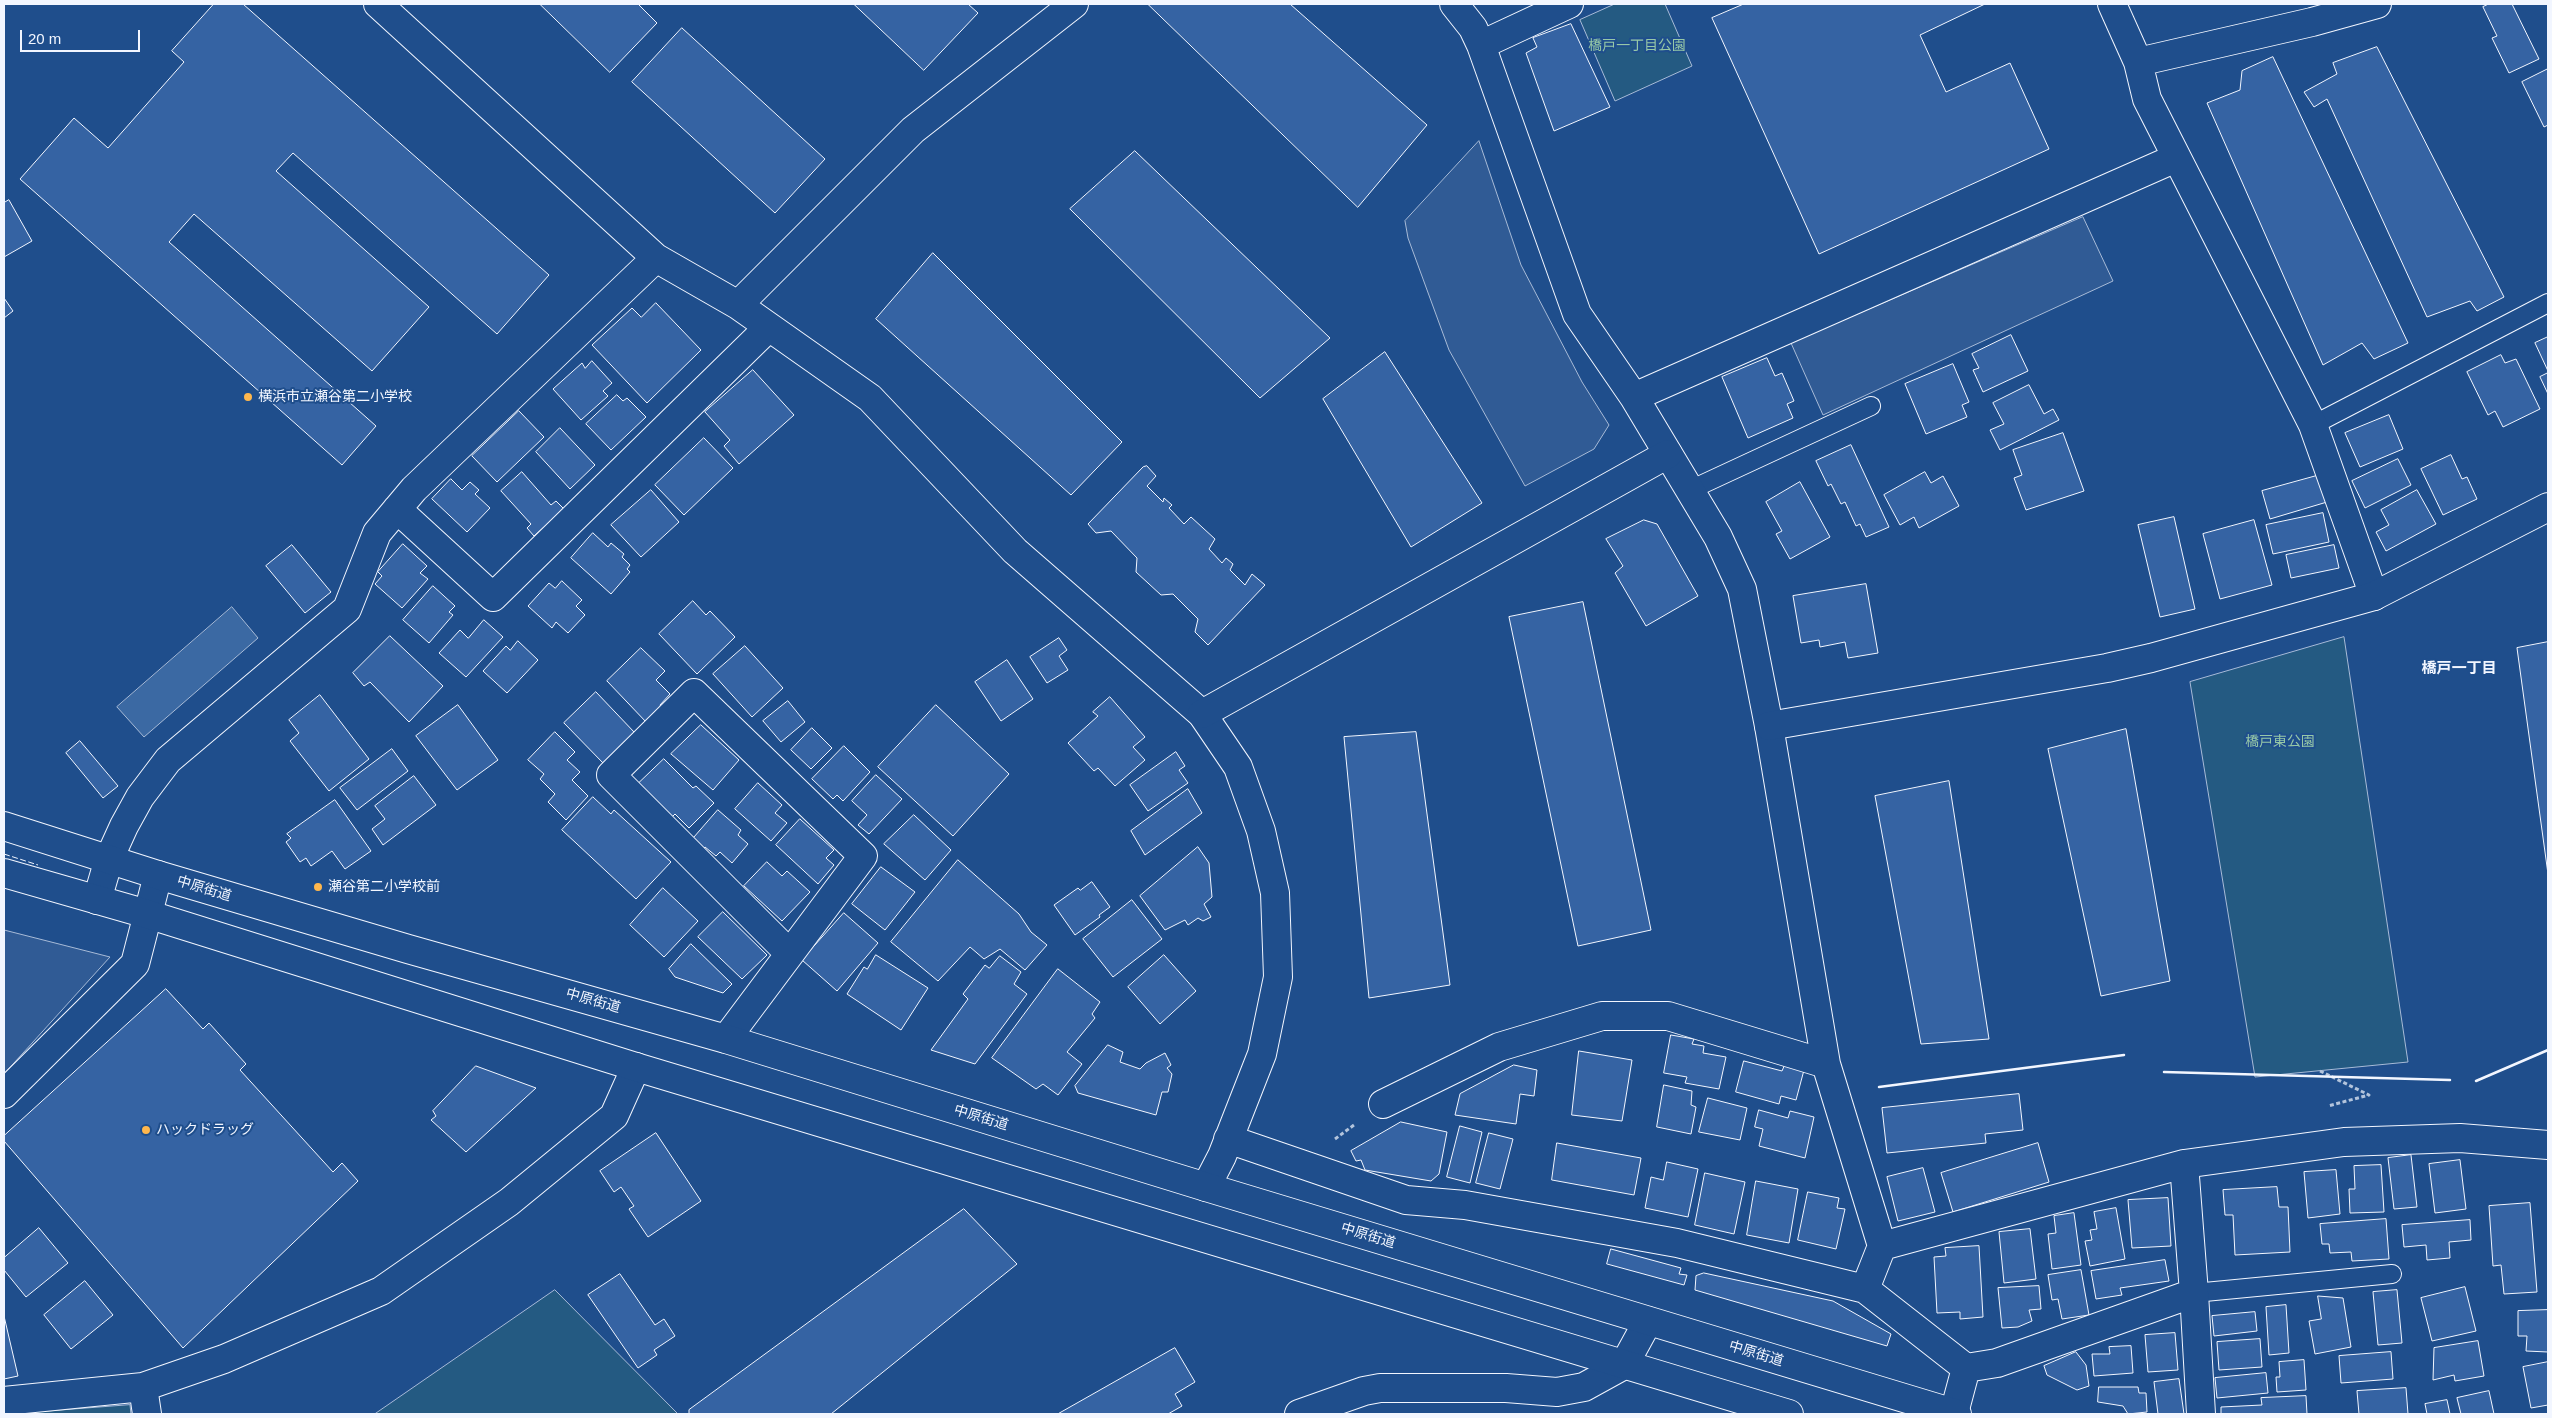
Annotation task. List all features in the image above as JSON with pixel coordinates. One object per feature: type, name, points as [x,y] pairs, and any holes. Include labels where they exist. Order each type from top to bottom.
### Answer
[{"type":"street","points":[[378,4],[656,258],[738,305],[768,328],[870,398],[1015,552],[1202,714],[1238,767],[1261,831],[1275,893],[1278,977],[1262,1054],[1222,1156],[1206,1187]]},
{"type":"street","points":[[738,305],[913,130],[1074,4]]},
{"type":"street","points":[[1454,4],[1473,28],[1481,45],[1577,314],[1634,397],[1718,537],[1742,588],[1769,726],[1826,1064],[1882,1246],[1865,1288]]},
{"type":"street","points":[[1481,45],[1570,4]]},
{"type":"street","points":[[2112,4],[2138,62],[2147,99],[2313,425],[2374,596]]},
{"type":"street","points":[[2138,62],[2312,22],[2377,4]]},
{"type":"street","points":[[1634,397],[2176,158]]},
{"type":"street","points":[[98,900],[109,859],[140,797],[168,760],[347,609],[377,532],[414,489],[656,258]]},
{"type":"street","points":[[397,509],[493,597],[768,328]]},
{"type":"street","points":[[1202,714],[1668,454]]},
{"type":"street","points":[[1769,726],[2116,666],[2225,638],[2374,596],[2548,507]]},
{"type":"street","points":[[726,1039],[863,856],[694,693],[612,775],[789,953]]},
{"type":"street","name":"中原街道","points":[[4,826],[158,875],[408,950],[726,1039],[1206,1187],[1956,1414]]},
{"type":"street","points":[[4,873],[147,914],[636,1067],[1789,1414]]},
{"type":"street","points":[[4,1094],[135,964],[158,875]]},
{"type":"street","points":[[1384,1104],[1499,1047],[1602,1016],[1668,1016],[1826,1064]]},
{"type":"street","points":[[4,1401],[143,1387],[224,1359],[381,1291],[509,1202],[614,1116],[636,1067]]},
{"type":"street","points":[[1882,1246],[2184,1164],[2344,1142],[2460,1138],[2548,1145]]},
{"type":"street","points":[[1228,1139],[1298,1165],[1406,1200],[1465,1205],[1677,1243],[1865,1288],[1966,1368],[1997,1364],[2194,1293]]},
{"type":"street","points":[[2184,1164],[2201,1414]]},
{"type":"street","points":[[1299,1414],[1364,1391],[1380,1388],[1506,1388],[1556,1392],[1584,1387],[1624,1365],[1648,1321]]},
{"type":"street","points":[[1956,1414],[1966,1368]]},
{"type":"street","points":[[143,1387],[147,1414]]},
{"type":"lane","points":[[2313,425],[2548,302]]},
{"type":"lane","points":[[1690,490],[1871,406]]},
{"type":"lane","points":[[2194,1293],[2392,1274]]},
{"type":"path","points":[[1328,1144],[1359,1121]]},
{"type":"green space","name":"橋戸一丁目公園","points":[[1615,4],[1665,4],[1692,66],[1615,101],[1580,20]]},
{"type":"green space","name":"橋戸東公園","points":[[2344,637],[2408,1062],[2255,1077],[2190,682]]},
{"type":"green space","points":[[555,1290],[678,1414],[375,1414]]},
{"type":"green space","points":[[130,1405],[131,1414],[9,1414]]},
{"type":"shaded area","points":[[1479,141],[1521,265],[1582,382],[1609,425],[1594,449],[1525,486],[1449,350],[1408,238],[1405,221]]},
{"type":"shaded area","points":[[2083,217],[2113,281],[1823,415],[1791,343]]},
{"type":"shaded area","points":[[232,607],[258,638],[144,737],[117,707]]},
{"type":"shaded area","points":[[4,930],[110,957],[4,1074]]},
{"type":"building","points":[[214,4],[243,4],[549,275],[497,334],[293,153],[276,171],[429,307],[372,371],[194,214],[169,242],[376,426],[342,465],[20,179],[74,118],[108,148],[184,62],[172,51]]},
{"type":"building","points":[[540,4],[638,4],[657,23],[610,72]]},
{"type":"building","points":[[854,4],[968,4],[978,13],[924,70]]},
{"type":"building","points":[[1148,4],[1290,4],[1427,125],[1358,207]]},
{"type":"building","points":[[1744,4],[1985,4],[1920,35],[1946,92],[2010,63],[2049,149],[1819,254],[1712,18]]},
{"type":"building","points":[[2489,4],[2512,4],[2539,59],[2509,73],[2492,38],[2497,36],[2483,7]]},
{"type":"building","points":[[1571,24],[1610,107],[1554,131],[1526,53],[1537,47],[1533,38]]},
{"type":"building","points":[[682,28],[825,159],[775,213],[632,82]]},
{"type":"building","points":[[2377,47],[2504,297],[2477,311],[2470,301],[2427,317],[2327,99],[2314,107],[2304,92],[2337,74],[2333,63]]},
{"type":"building","points":[[2273,57],[2408,343],[2374,359],[2362,343],[2323,365],[2207,103],[2240,90],[2242,71]]},
{"type":"building","points":[[2548,69],[2548,125],[2544,127],[2522,82]]},
{"type":"building","points":[[1135,151],[1330,338],[1260,398],[1070,209]]},
{"type":"building","points":[[9,200],[32,241],[4,257],[4,203]]},
{"type":"building","points":[[933,253],[1122,442],[1071,495],[876,319]]},
{"type":"building","points":[[4,298],[13,311],[4,318]]},
{"type":"building","points":[[656,303],[701,350],[647,403],[592,345],[632,308],[641,317]]},
{"type":"building","points":[[2011,335],[2028,371],[1983,392],[1973,370],[1979,368],[1972,354]]},
{"type":"building","points":[[2548,337],[2548,371],[2535,343]]},
{"type":"building","points":[[1385,352],[1482,503],[1411,547],[1323,399]]},
{"type":"building","points":[[2501,355],[2505,363],[2516,359],[2540,409],[2503,427],[2495,411],[2488,415],[2467,372]]},
{"type":"building","points":[[1767,358],[1775,376],[1782,373],[1794,401],[1787,404],[1793,418],[1748,438],[1722,377]]},
{"type":"building","points":[[592,361],[612,383],[603,391],[608,396],[581,420],[553,389],[582,363],[585,368]]},
{"type":"building","points":[[1953,364],[1969,402],[1962,405],[1967,417],[1926,434],[1905,384]]},
{"type":"building","points":[[753,370],[794,415],[739,464],[724,446],[730,440],[705,412]]},
{"type":"building","points":[[2548,373],[2548,394],[2540,377]]},
{"type":"building","points":[[2029,385],[2044,414],[2053,409],[2059,420],[2000,450],[1990,430],[2004,424],[1993,403]]},
{"type":"building","points":[[617,395],[623,401],[627,398],[646,417],[611,450],[586,424]]},
{"type":"building","points":[[519,411],[544,437],[497,482],[472,456]]},
{"type":"building","points":[[2389,415],[2403,449],[2360,467],[2345,433]]},
{"type":"building","points":[[560,428],[595,465],[570,489],[536,452]]},
{"type":"building","points":[[2063,433],[2084,491],[2026,510],[2014,478],[2022,475],[2013,450]]},
{"type":"building","points":[[704,438],[733,468],[684,515],[655,485]]},
{"type":"building","points":[[1851,445],[1889,527],[1866,537],[1860,524],[1856,526],[1845,502],[1841,504],[1831,484],[1828,486],[1816,461]]},
{"type":"building","points":[[2451,455],[2462,479],[2467,477],[2477,499],[2443,515],[2421,469]]},
{"type":"building","points":[[2398,459],[2411,485],[2365,508],[2352,481]]},
{"type":"building","points":[[1147,466],[1156,476],[1147,486],[1163,502],[1164,498],[1172,505],[1169,508],[1184,524],[1191,517],[1215,539],[1209,549],[1222,563],[1226,558],[1233,564],[1230,570],[1245,585],[1252,574],[1265,585],[1208,645],[1195,632],[1198,619],[1173,594],[1161,595],[1136,572],[1137,558],[1111,531],[1096,533],[1088,524],[1143,467]]},
{"type":"building","points":[[522,472],[551,505],[556,501],[564,509],[534,536],[527,528],[531,524],[501,491]]},
{"type":"building","points":[[1925,472],[1931,483],[1943,476],[1959,506],[1919,528],[1914,517],[1900,525],[1884,495]]},
{"type":"building","points":[[2320,475],[2327,502],[2270,519],[2262,491]]},
{"type":"building","points":[[451,479],[462,490],[470,482],[479,490],[475,494],[490,508],[467,532],[432,499]]},
{"type":"building","points":[[1800,482],[1830,537],[1790,559],[1776,534],[1782,531],[1766,502]]},
{"type":"building","points":[[651,490],[679,522],[641,557],[611,525]]},
{"type":"building","points":[[2417,490],[2436,524],[2386,551],[2376,532],[2389,525],[2381,510]]},
{"type":"building","points":[[2323,513],[2329,542],[2273,554],[2266,525]]},
{"type":"building","points":[[2174,517],[2195,609],[2160,617],[2138,525]]},
{"type":"building","points":[[1644,520],[1657,524],[1698,596],[1646,626],[1615,573],[1623,566],[1606,539]]},
{"type":"building","points":[[2254,520],[2272,585],[2220,599],[2203,534]]},
{"type":"building","points":[[593,533],[608,547],[611,543],[624,554],[622,557],[630,565],[627,569],[630,572],[611,594],[571,558]]},
{"type":"building","points":[[403,544],[427,566],[420,573],[428,579],[402,608],[375,584],[382,576],[378,572]]},
{"type":"building","points":[[292,545],[331,592],[305,613],[266,566]]},
{"type":"building","points":[[2334,545],[2339,568],[2291,578],[2286,555]]},
{"type":"building","points":[[562,581],[582,600],[576,606],[585,615],[568,633],[556,622],[552,628],[528,606],[549,583],[555,588]]},
{"type":"building","points":[[1866,584],[1878,653],[1848,658],[1845,642],[1820,647],[1819,640],[1801,643],[1793,596]]},
{"type":"building","points":[[433,586],[455,606],[449,612],[453,615],[429,643],[403,620]]},
{"type":"building","points":[[693,601],[706,615],[710,611],[735,637],[697,674],[659,634]]},
{"type":"building","points":[[1583,602],[1651,930],[1578,946],[1509,617]]},
{"type":"building","points":[[484,620],[503,637],[466,677],[439,653],[460,630],[468,638]]},
{"type":"building","points":[[390,636],[443,686],[409,722],[370,682],[364,686],[353,673]]},
{"type":"building","points":[[1059,638],[1067,650],[1059,656],[1068,670],[1047,683],[1030,657]]},
{"type":"building","points":[[518,641],[538,660],[507,693],[483,671],[506,646],[510,650]]},
{"type":"building","points":[[2548,642],[2548,874],[2517,648]]},
{"type":"building","points":[[745,646],[783,688],[752,717],[713,674]]},
{"type":"building","points":[[641,648],[665,671],[656,680],[670,694],[660,705],[662,708],[647,723],[607,681]]},
{"type":"building","points":[[1007,660],[1033,699],[1001,721],[975,682]]},
{"type":"building","points":[[596,692],[635,733],[604,764],[564,723]]},
{"type":"building","points":[[320,695],[369,759],[329,791],[290,741],[299,733],[289,720]]},
{"type":"building","points":[[1110,697],[1145,737],[1133,747],[1145,760],[1115,786],[1098,768],[1094,771],[1068,743],[1098,716],[1093,712]]},
{"type":"building","points":[[788,701],[805,722],[781,742],[763,721]]},
{"type":"building","points":[[458,705],[498,760],[457,790],[416,736]]},
{"type":"building","points":[[936,705],[1009,774],[953,836],[878,767]]},
{"type":"building","points":[[701,725],[739,760],[713,790],[671,754]]},
{"type":"building","points":[[812,728],[832,748],[811,769],[791,750]]},
{"type":"building","points":[[2126,729],[2170,981],[2101,996],[2048,749]]},
{"type":"building","points":[[555,732],[575,752],[567,760],[580,772],[572,780],[588,796],[566,820],[548,802],[555,794],[540,779],[544,774],[528,760]]},
{"type":"building","points":[[1416,732],[1450,985],[1369,998],[1344,737]]},
{"type":"building","points":[[80,741],[118,786],[103,798],[66,753]]},
{"type":"building","points":[[844,746],[870,772],[843,801],[837,795],[833,799],[812,779]]},
{"type":"building","points":[[392,749],[408,771],[357,810],[340,788]]},
{"type":"building","points":[[1176,752],[1185,766],[1179,770],[1188,783],[1148,811],[1130,785]]},
{"type":"building","points":[[664,759],[693,788],[696,786],[714,803],[689,828],[675,814],[671,818],[638,784]]},
{"type":"building","points":[[876,775],[902,799],[869,834],[858,825],[867,815],[852,801]]},
{"type":"building","points":[[414,776],[436,805],[383,845],[372,829],[385,819],[375,806]]},
{"type":"building","points":[[1949,781],[1989,1039],[1921,1044],[1875,796]]},
{"type":"building","points":[[758,783],[782,805],[775,813],[787,823],[771,841],[735,809]]},
{"type":"building","points":[[1188,789],[1202,813],[1145,855],[1131,831]]},
{"type":"building","points":[[593,797],[611,814],[614,810],[671,862],[636,899],[562,830]]},
{"type":"building","points":[[335,800],[371,851],[345,869],[332,851],[311,866],[306,858],[300,862],[286,842],[291,838],[287,834]]},
{"type":"building","points":[[718,810],[741,830],[738,835],[748,844],[732,863],[720,852],[716,856],[705,847],[702,851],[691,841]]},
{"type":"building","points":[[914,815],[951,850],[925,880],[884,844]]},
{"type":"building","points":[[800,819],[834,850],[826,858],[834,865],[818,884],[776,845]]},
{"type":"building","points":[[1198,847],[1209,863],[1212,897],[1204,904],[1211,917],[1203,921],[1198,918],[1188,925],[1185,920],[1165,930],[1140,896]]},
{"type":"building","points":[[958,860],[1019,914],[1031,932],[1047,945],[1025,970],[1000,949],[984,959],[970,947],[938,981],[891,942]]},
{"type":"building","points":[[767,862],[782,876],[787,871],[810,892],[782,921],[744,886]]},
{"type":"building","points":[[881,867],[915,892],[885,930],[852,904]]},
{"type":"building","points":[[1092,882],[1110,907],[1099,915],[1100,917],[1075,935],[1054,905],[1078,888],[1080,890]]},
{"type":"building","points":[[663,888],[698,921],[664,957],[630,925]]},
{"type":"building","points":[[1132,900],[1162,939],[1113,977],[1083,939]]},
{"type":"building","points":[[723,912],[767,955],[742,979],[698,937]]},
{"type":"building","points":[[844,913],[878,943],[837,991],[802,960]]},
{"type":"building","points":[[691,944],[732,984],[723,993],[675,977],[669,969]]},
{"type":"building","points":[[876,955],[928,988],[901,1030],[847,994],[864,967],[867,969]]},
{"type":"building","points":[[1164,955],[1196,991],[1160,1024],[1128,987]]},
{"type":"building","points":[[1000,956],[1021,972],[1014,984],[1027,994],[975,1064],[931,1050],[968,999],[963,994],[985,965],[989,968]]},
{"type":"building","points":[[1058,969],[1100,1002],[1092,1014],[1095,1018],[1067,1052],[1082,1064],[1058,1095],[1043,1084],[1036,1089],[992,1058]]},
{"type":"building","points":[[166,989],[203,1029],[209,1023],[246,1064],[240,1070],[333,1172],[342,1163],[358,1181],[183,1348],[4,1141],[4,1136]]},
{"type":"building","points":[[1671,1035],[1694,1039],[1692,1044],[1704,1046],[1703,1053],[1726,1057],[1719,1089],[1685,1083],[1687,1077],[1664,1073]]},
{"type":"building","points":[[1108,1045],[1123,1052],[1120,1062],[1140,1069],[1146,1063],[1165,1053],[1171,1065],[1167,1068],[1172,1074],[1168,1092],[1162,1092],[1156,1115],[1078,1093],[1075,1086]]},
{"type":"building","points":[[1579,1051],[1632,1060],[1622,1121],[1572,1115]]},
{"type":"building","points":[[1744,1061],[1782,1071],[1785,1064],[1804,1070],[1796,1100],[1781,1096],[1779,1104],[1736,1092]]},
{"type":"building","points":[[1514,1065],[1537,1070],[1534,1096],[1520,1094],[1516,1124],[1455,1115],[1460,1094]]},
{"type":"building","points":[[476,1066],[536,1088],[466,1152],[431,1120],[436,1116],[433,1111]]},
{"type":"building","points":[[1664,1085],[1692,1091],[1691,1105],[1696,1107],[1691,1134],[1657,1127]]},
{"type":"building","points":[[2019,1094],[2023,1130],[1985,1134],[1986,1143],[1887,1153],[1882,1108]]},
{"type":"building","points":[[1708,1098],[1747,1108],[1740,1140],[1699,1132]]},
{"type":"building","points":[[1759,1110],[1788,1118],[1790,1111],[1814,1117],[1805,1158],[1759,1146],[1763,1129],[1755,1127]]},
{"type":"building","points":[[1401,1122],[1447,1132],[1439,1174],[1431,1181],[1365,1170],[1361,1160],[1356,1161],[1351,1151]]},
{"type":"building","points":[[1460,1126],[1482,1132],[1470,1183],[1447,1177]]},
{"type":"building","points":[[656,1133],[701,1201],[648,1237],[629,1209],[634,1206],[621,1187],[614,1192],[600,1171]]},
{"type":"building","points":[[1489,1133],[1513,1139],[1500,1189],[1476,1183]]},
{"type":"building","points":[[1557,1143],[1641,1158],[1634,1195],[1552,1180]]},
{"type":"building","points":[[2038,1143],[2049,1182],[1953,1212],[1941,1173]]},
{"type":"building","points":[[2411,1155],[2417,1207],[2394,1209],[2388,1158]]},
{"type":"building","points":[[2460,1160],[2466,1209],[2435,1213],[2429,1164]]},
{"type":"building","points":[[1667,1162],[1698,1169],[1688,1217],[1645,1208],[1651,1177],[1663,1180]]},
{"type":"building","points":[[2381,1165],[2384,1212],[2350,1213],[2349,1189],[2355,1189],[2354,1166]]},
{"type":"building","points":[[1923,1168],[1935,1212],[1898,1221],[1887,1177]]},
{"type":"building","points":[[2336,1170],[2340,1214],[2308,1218],[2304,1172]]},
{"type":"building","points":[[1705,1173],[1745,1182],[1734,1234],[1695,1225]]},
{"type":"building","points":[[1756,1181],[1798,1189],[1789,1243],[1747,1235]]},
{"type":"building","points":[[2277,1187],[2279,1207],[2288,1207],[2290,1252],[2235,1255],[2233,1215],[2225,1215],[2223,1190]]},
{"type":"building","points":[[1808,1192],[1839,1198],[1837,1208],[1845,1209],[1836,1249],[1798,1240]]},
{"type":"building","points":[[2168,1198],[2171,1246],[2132,1248],[2128,1200]]},
{"type":"building","points":[[2530,1203],[2537,1292],[2504,1294],[2501,1265],[2493,1266],[2489,1206]]},
{"type":"building","points":[[2116,1208],[2125,1259],[2090,1266],[2085,1241],[2092,1240],[2090,1230],[2097,1229],[2094,1212]]},
{"type":"building","points":[[964,1209],[1017,1264],[831,1414],[689,1414],[689,1410]]},
{"type":"building","points":[[2074,1213],[2081,1265],[2052,1269],[2048,1234],[2056,1233],[2054,1216]]},
{"type":"building","points":[[2386,1219],[2389,1259],[2352,1261],[2351,1252],[2330,1253],[2329,1244],[2322,1244],[2320,1224]]},
{"type":"building","points":[[2470,1220],[2471,1240],[2449,1242],[2450,1258],[2427,1260],[2426,1245],[2404,1247],[2402,1225]]},
{"type":"building","points":[[39,1228],[68,1263],[26,1297],[4,1270],[4,1258]]},
{"type":"building","points":[[2030,1229],[2036,1279],[2004,1283],[1999,1232]]},
{"type":"building","points":[[1979,1246],[1983,1317],[1960,1319],[1960,1312],[1937,1313],[1934,1257],[1946,1256],[1945,1248]]},
{"type":"building","points":[[1611,1249],[1681,1268],[1679,1274],[1687,1275],[1684,1285],[1607,1264]]},
{"type":"building","points":[[2165,1260],[2169,1281],[2120,1288],[2122,1295],[2096,1299],[2091,1271]]},
{"type":"building","points":[[2081,1270],[2089,1315],[2062,1319],[2058,1299],[2052,1300],[2048,1275]]},
{"type":"building","points":[[1704,1273],[1833,1301],[1891,1334],[1887,1346],[1695,1290],[1696,1276]]},
{"type":"building","points":[[620,1274],[655,1325],[664,1319],[675,1336],[654,1350],[657,1355],[638,1368],[588,1295]]},
{"type":"building","points":[[85,1281],[113,1315],[71,1349],[44,1315]]},
{"type":"building","points":[[2039,1286],[2041,1309],[2029,1310],[2032,1321],[2018,1327],[2002,1328],[1998,1288]]},
{"type":"building","points":[[2465,1287],[2476,1331],[2432,1341],[2421,1298]]},
{"type":"building","points":[[2397,1290],[2402,1343],[2378,1345],[2373,1292]]},
{"type":"building","points":[[2318,1296],[2343,1298],[2351,1347],[2315,1354],[2309,1321],[2321,1319]]},
{"type":"building","points":[[2286,1305],[2289,1353],[2269,1355],[2266,1307]]},
{"type":"building","points":[[2548,1310],[2548,1352],[2526,1351],[2527,1336],[2518,1336],[2518,1311]]},
{"type":"building","points":[[2255,1312],[2257,1331],[2214,1336],[2212,1316]]},
{"type":"building","points":[[4,1316],[18,1376],[4,1379]]},
{"type":"building","points":[[2175,1333],[2178,1370],[2148,1372],[2145,1335]]},
{"type":"building","points":[[2260,1339],[2262,1367],[2219,1370],[2217,1342]]},
{"type":"building","points":[[2478,1341],[2484,1376],[2455,1381],[2454,1375],[2433,1380],[2434,1348]]},
{"type":"building","points":[[2131,1346],[2133,1373],[2094,1376],[2092,1354],[2110,1354],[2109,1347]]},
{"type":"building","points":[[1175,1348],[1195,1382],[1175,1394],[1182,1406],[1168,1414],[1058,1414]]},
{"type":"building","points":[[2076,1352],[2086,1365],[2089,1386],[2077,1390],[2047,1375],[2044,1366]]},
{"type":"building","points":[[2391,1352],[2393,1379],[2341,1383],[2339,1356]]},
{"type":"building","points":[[2304,1360],[2306,1390],[2277,1392],[2276,1377],[2280,1377],[2279,1362]]},
{"type":"building","points":[[2548,1362],[2548,1405],[2531,1408],[2523,1367]]},
{"type":"building","points":[[2266,1373],[2268,1393],[2217,1398],[2215,1378]]},
{"type":"building","points":[[2179,1379],[2184,1414],[2158,1414],[2154,1382]]},
{"type":"building","points":[[2099,1387],[2138,1387],[2139,1393],[2146,1393],[2147,1412],[2128,1414],[2123,1406],[2098,1402]]},
{"type":"building","points":[[2406,1388],[2408,1414],[2359,1414],[2357,1391]]},
{"type":"building","points":[[2489,1391],[2494,1414],[2461,1414],[2457,1398]]},
{"type":"building","points":[[2306,1396],[2307,1414],[2221,1414],[2221,1407],[2262,1405],[2261,1398]]},
{"type":"building","points":[[2447,1400],[2450,1414],[2427,1414],[2425,1404]]},
{"type":"fence","points":[[4,854],[38,865]]},
{"type":"wall","points":[[2476,1081],[2548,1050]]},
{"type":"wall","points":[[1879,1087],[2124,1055]]},
{"type":"wall","points":[[2164,1072],[2450,1080]]},
{"type":"place","name":"横浜市立瀬谷第二小学校","points":[[248,397]]},
{"type":"place","name":"瀬谷第二小学校前","points":[[318,887]]},
{"type":"place","name":"ハックドラッグ","points":[[146,1130]]},
{"type":"district","name":"橋戸一丁目","points":[[2459,669]]}]
